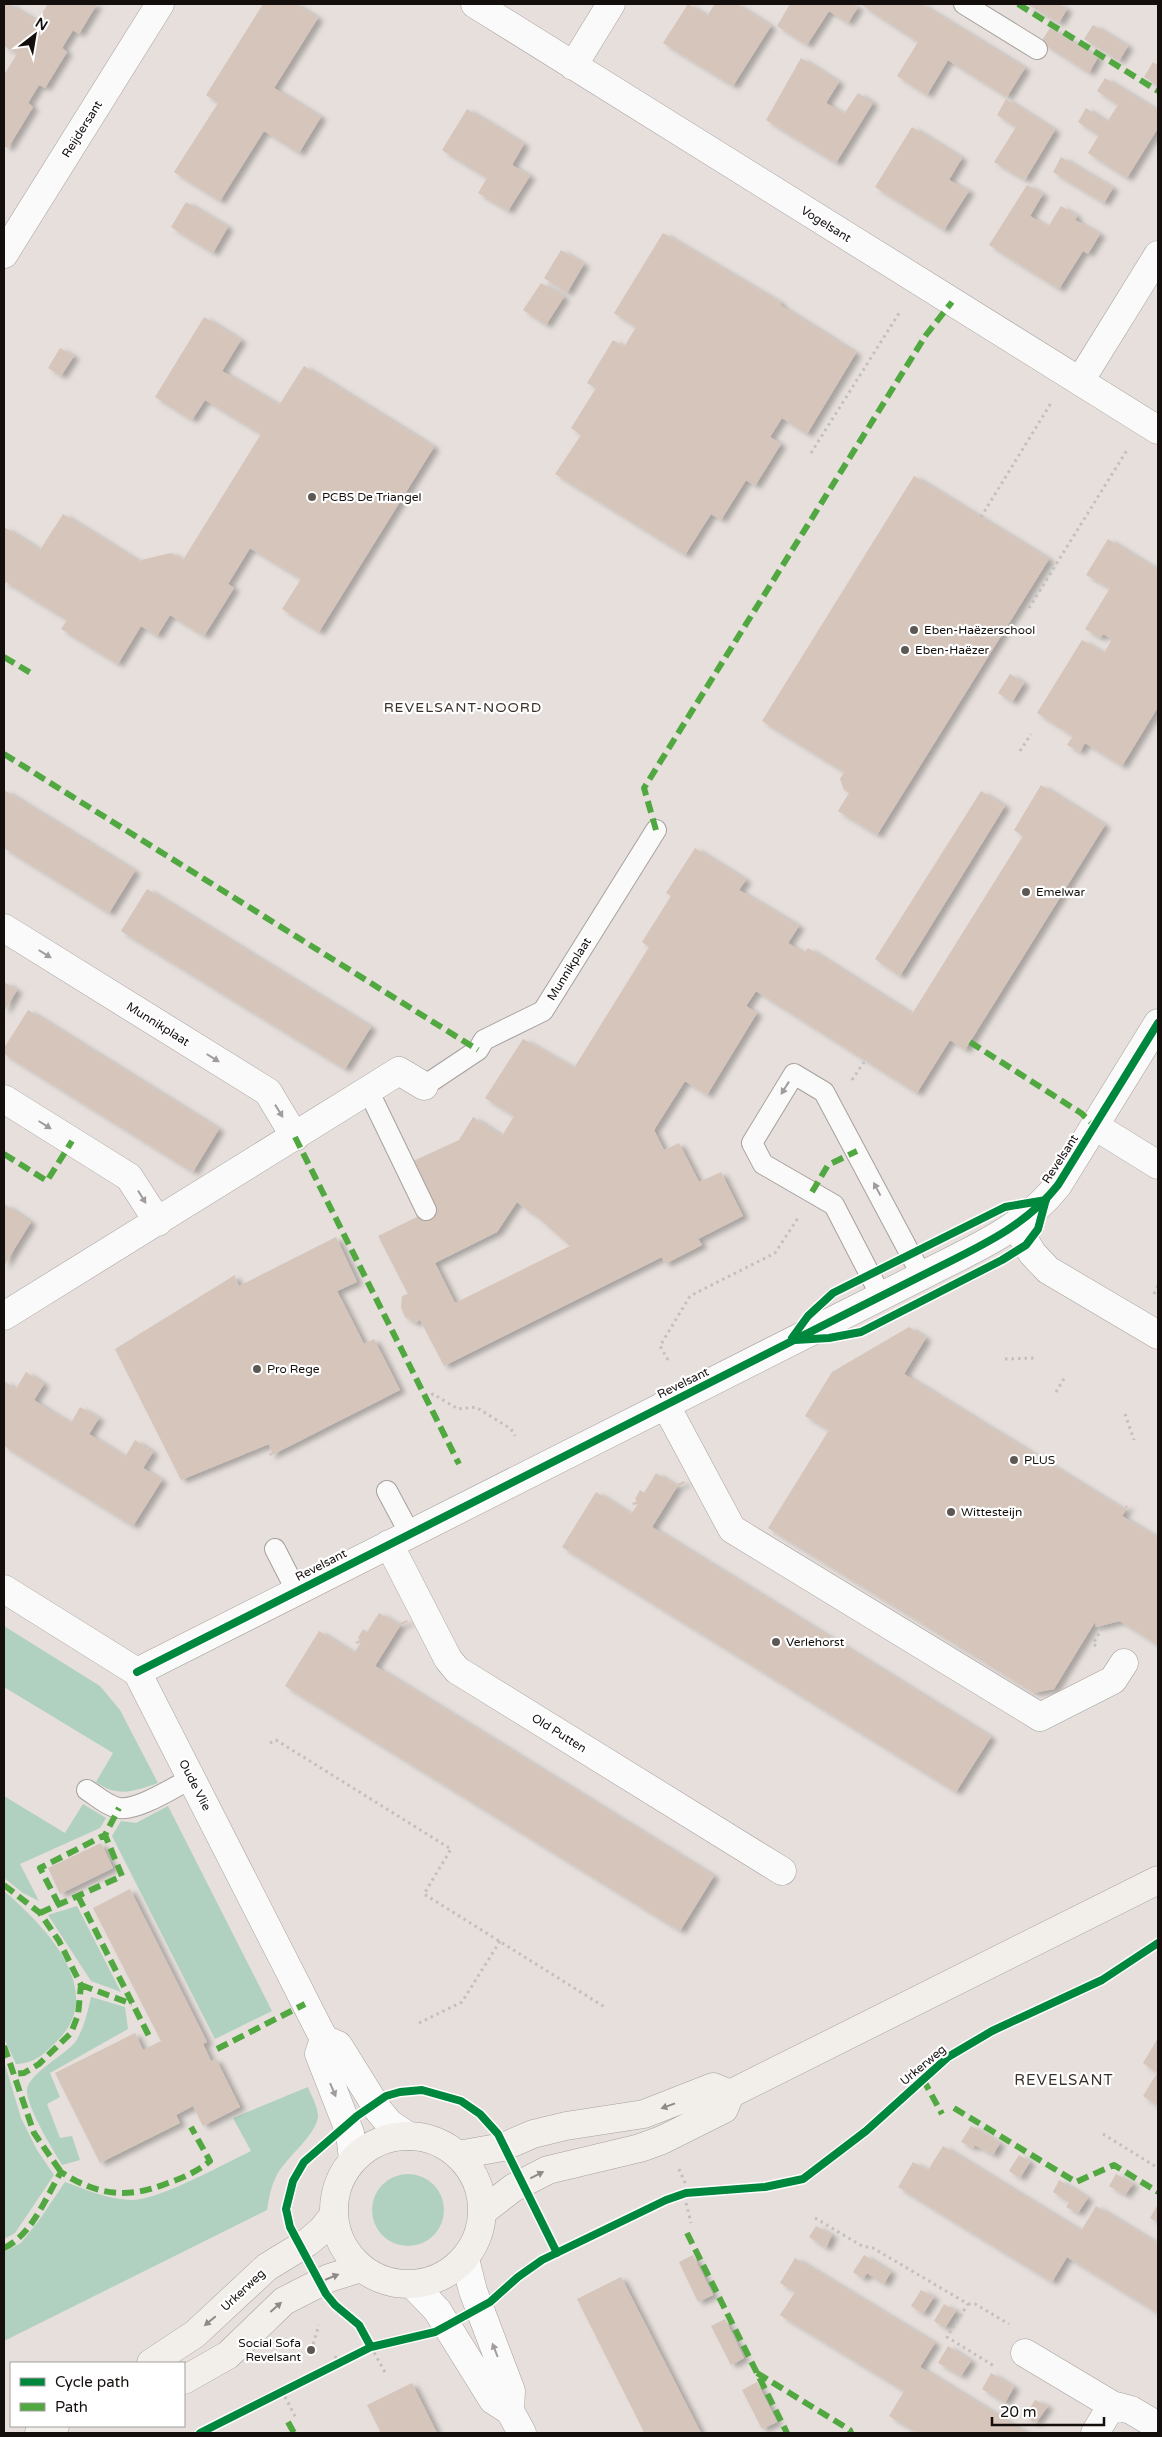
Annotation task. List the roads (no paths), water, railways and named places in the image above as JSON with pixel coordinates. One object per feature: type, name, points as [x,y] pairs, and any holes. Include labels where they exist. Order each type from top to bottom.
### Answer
[{"type":"main road","points":[[482,2212],[513,2188],[548,2170],[640,2148],[662,2140],[724,2109],[730,2094],[1158,1880]]},
{"type":"main road","points":[[458,2155],[504,2147],[533,2134],[566,2126],[644,2114],[713,2087],[730,2094]]},
{"type":"main road","points":[[408,2136],[435,2141],[458,2155],[476,2181],[482,2212],[478,2237],[465,2259],[441,2277],[413,2285],[385,2281],[361,2268],[341,2245],[333,2216],[337,2186],[353,2159],[378,2142],[393,2137],[408,2136]]},
{"type":"main road","name":"Urkerweg","points":[[153,2362],[195,2334],[267,2267],[308,2242],[322,2230],[333,2216]]},
{"type":"main road","points":[[185,2379],[228,2355],[262,2320],[291,2296],[329,2278],[361,2268]]},
{"type":"main road","points":[[39,2433],[53,2427]]},
{"type":"street","name":"Reijdersant","points":[[7,243],[160,4]]},
{"type":"street","name":"Vogelsant","points":[[475,4],[1158,430]]},
{"type":"street","points":[[573,66],[611,4]]},
{"type":"street","points":[[1080,381],[1158,255]]},
{"type":"street","name":"Munnikplaat","points":[[4,928],[268,1092],[295,1138]]},
{"type":"street","name":"Revelsant","points":[[137,1672],[296,1590],[922,1276],[1016,1226],[1046,1200],[1095,1126],[1158,1023]]},
{"type":"street","name":"Munnikplaat","points":[[4,1316],[295,1138],[399,1071],[424,1086]]},
{"type":"street","points":[[4,1099],[129,1177],[158,1222]]},
{"type":"street","points":[[1095,1126],[1158,1165]]},
{"type":"street","points":[[1016,1226],[1032,1253],[1048,1270],[1158,1335]]},
{"type":"street","points":[[665,1404],[726,1504],[732,1529],[1040,1717],[1113,1680],[1124,1663]]},
{"type":"street","name":"Old Putten","points":[[399,1539],[448,1659],[457,1670],[782,1871]]},
{"type":"street","points":[[4,1589],[137,1672]]},
{"type":"street","name":"Oude Vlie","points":[[137,1672],[324,2039],[338,2045],[379,2112],[390,2124],[408,2136]]},
{"type":"street","points":[[324,2039],[319,2054],[350,2133],[353,2159]]},
{"type":"street","points":[[465,2259],[476,2300],[512,2391],[516,2422]]},
{"type":"street","points":[[413,2285],[442,2318],[493,2400],[516,2422]]},
{"type":"street","points":[[1026,2353],[1112,2405],[1131,2410],[1153,2423],[1158,2430]]},
{"type":"street","points":[[1095,2433],[1112,2405]]},
{"type":"lane","points":[[972,6],[1037,49]]},
{"type":"lane","name":"Munnikplaat","points":[[424,1086],[478,1050],[484,1040],[543,1011],[656,830]]},
{"type":"lane","points":[[881,1296],[834,1205],[763,1164],[752,1143],[794,1074],[824,1092],[922,1276]]},
{"type":"lane","points":[[369,1092],[426,1210]]},
{"type":"lane","points":[[387,1491],[399,1539]]},
{"type":"lane","points":[[274,1549],[296,1590]]},
{"type":"lane","points":[[87,1790],[114,1806],[125,1808],[153,1798],[192,1778]]},
{"type":"place","name":"PCBS De Triangel","points":[[312,497]]},
{"type":"place","name":"Eben-Haëzerschool","points":[[914,630]]},
{"type":"place","name":"Eben-Haëzer","points":[[905,650]]},
{"type":"place","name":"Emelwar","points":[[1026,892]]},
{"type":"place","name":"Pro Rege","points":[[257,1369]]},
{"type":"place","name":"PLUS","points":[[1014,1460]]},
{"type":"place","name":"Wittesteijn","points":[[951,1512]]},
{"type":"place","name":"Verlehorst","points":[[776,1642]]},
{"type":"place","name":"Social Sofa Revelsant","points":[[311,2350]]},
{"type":"district","name":"REVELSANT-NOORD","points":[[463,707]]},
{"type":"district","name":"REVELSANT","points":[[1064,2080]]}]
